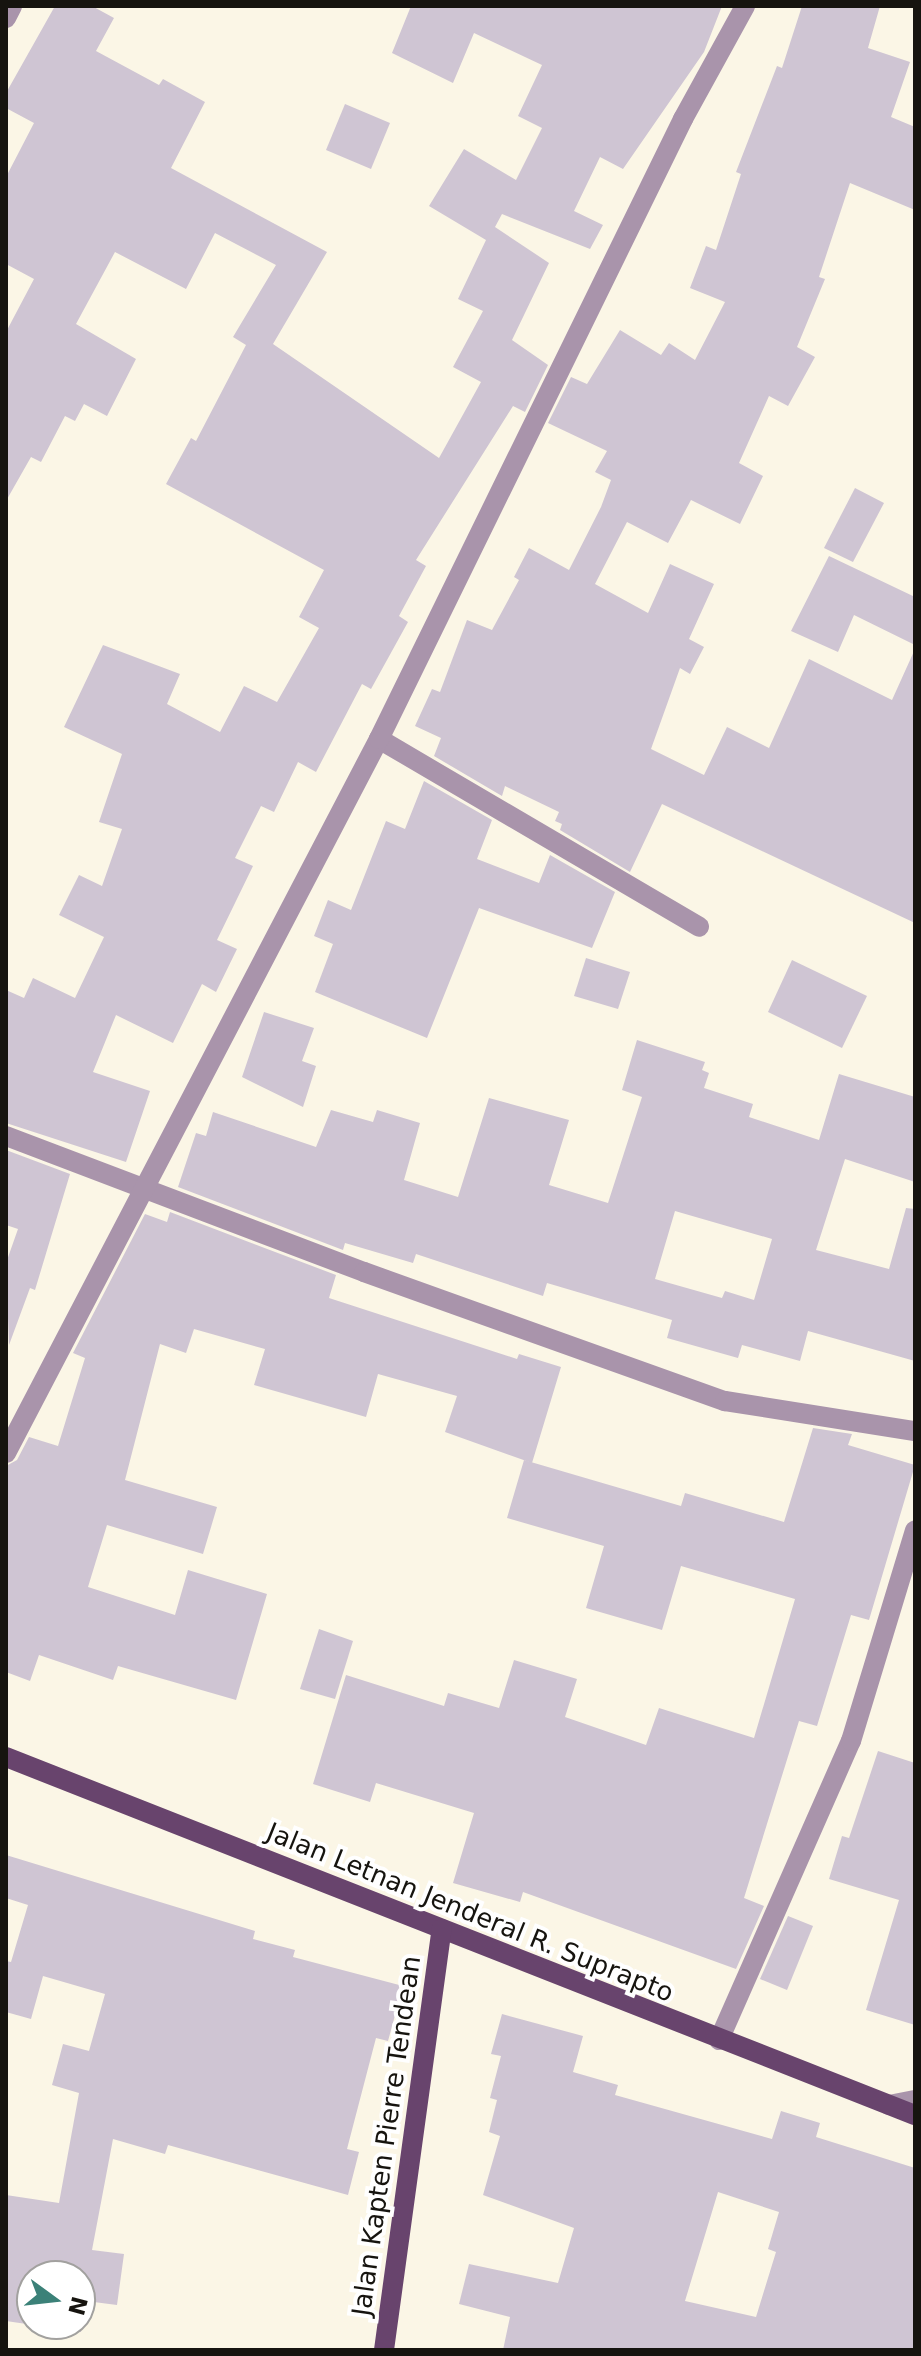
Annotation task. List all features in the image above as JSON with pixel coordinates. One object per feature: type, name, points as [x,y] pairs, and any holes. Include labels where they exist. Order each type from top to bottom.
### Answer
[{"type":"main road","name":"Jalan Letnan Jenderal R. Suprapto","points":[[6,1757],[915,2115]]},
{"type":"main road","name":"Jalan Kapten Pierre Tendean","points":[[384,2350],[442,1929]]},
{"type":"street","points":[[6,18],[12,6]]},
{"type":"street","points":[[6,1453],[140,1188],[379,739],[683,119],[745,6]]},
{"type":"street","points":[[379,739],[699,927]]},
{"type":"street","points":[[6,1136],[140,1188],[725,1401],[915,1431]]},
{"type":"street","points":[[719,2040],[851,1741],[915,1531]]},
{"type":"street","points":[[889,2105],[915,2100]]},
{"type":"building","points":[[55,6],[92,6],[114,18],[96,51],[159,85],[163,79],[205,102],[171,168],[327,252],[273,344],[439,458],[481,382],[453,367],[483,311],[458,299],[486,240],[429,206],[464,149],[516,180],[542,128],[518,116],[542,65],[474,33],[453,83],[392,53],[411,6],[722,6],[704,52],[623,169],[600,157],[574,211],[603,225],[590,249],[502,214],[495,227],[549,263],[512,340],[548,365],[525,412],[513,406],[416,560],[426,566],[399,616],[408,622],[371,689],[362,684],[316,772],[298,762],[274,812],[261,806],[235,858],[253,866],[217,940],[237,949],[216,992],[202,984],[173,1043],[116,1015],[93,1072],[150,1091],[126,1162],[6,1123],[6,990],[24,998],[33,978],[75,998],[104,937],[59,915],[79,875],[102,886],[122,829],[99,822],[122,754],[64,727],[103,645],[180,674],[167,704],[220,732],[244,686],[277,702],[319,628],[299,617],[324,570],[166,484],[191,438],[196,441],[246,345],[233,337],[276,265],[215,233],[186,289],[115,252],[76,324],[136,359],[107,416],[84,404],[75,421],[65,416],[41,462],[31,457],[6,501],[6,332],[34,279],[6,264],[6,177],[34,123],[6,108],[6,93]]},
{"type":"building","points":[[802,6],[880,6],[868,48],[910,62],[891,117],[915,127],[915,210],[850,183],[819,277],[825,279],[797,347],[815,357],[788,406],[769,396],[739,463],[763,476],[740,524],[691,500],[668,543],[627,522],[595,584],[648,613],[670,564],[714,584],[689,639],[704,647],[690,674],[680,668],[651,749],[704,775],[727,727],[769,748],[809,659],[892,700],[915,649],[915,923],[662,804],[630,872],[560,830],[562,824],[555,821],[559,812],[505,786],[502,796],[434,756],[441,738],[415,726],[432,689],[440,692],[467,620],[492,630],[519,580],[514,577],[529,548],[569,570],[601,507],[611,480],[595,472],[607,451],[548,423],[571,377],[587,384],[620,330],[661,355],[669,343],[695,360],[725,302],[690,288],[706,246],[716,250],[741,174],[736,172],[777,66],[782,68]]},
{"type":"building","points":[[345,104],[390,123],[371,169],[326,150]]},
{"type":"building","points":[[855,488],[884,503],[853,562],[824,548]]},
{"type":"building","points":[[829,556],[915,597],[915,645],[854,615],[838,652],[791,631]]},
{"type":"building","points":[[424,781],[492,820],[477,859],[539,883],[550,855],[615,892],[592,948],[479,908],[427,1038],[315,992],[333,944],[314,936],[328,900],[351,910],[386,821],[405,829]]},
{"type":"building","points":[[586,958],[630,972],[618,1009],[574,996]]},
{"type":"building","points":[[792,960],[867,996],[842,1048],[768,1012]]},
{"type":"building","points":[[264,1012],[314,1028],[302,1061],[316,1066],[303,1107],[242,1077]]},
{"type":"building","points":[[637,1040],[705,1062],[702,1070],[709,1073],[704,1088],[753,1104],[749,1117],[819,1140],[839,1074],[915,1097],[915,1182],[845,1159],[816,1250],[889,1269],[906,1208],[915,1209],[915,1361],[808,1331],[800,1361],[742,1345],[738,1358],[667,1338],[672,1320],[547,1283],[543,1296],[416,1254],[413,1263],[345,1243],[343,1250],[178,1187],[196,1133],[206,1136],[213,1112],[316,1147],[331,1110],[373,1122],[377,1110],[420,1123],[404,1180],[458,1197],[489,1098],[569,1120],[549,1185],[608,1203],[642,1097],[622,1090]],"holes":[[[675,1211],[772,1239],[754,1300],[725,1291],[722,1298],[655,1279]]]},
{"type":"building","points":[[6,1150],[70,1174],[35,1290],[30,1288],[9,1345],[6,1263],[18,1229],[6,1225]]},
{"type":"building","points":[[170,1212],[336,1275],[329,1298],[517,1359],[519,1354],[561,1367],[532,1463],[445,1432],[457,1396],[378,1374],[366,1417],[254,1385],[265,1349],[194,1329],[186,1353],[160,1344],[125,1480],[217,1507],[203,1554],[107,1525],[88,1587],[175,1615],[188,1570],[267,1594],[236,1700],[118,1666],[113,1680],[39,1655],[30,1681],[6,1672],[6,1466],[17,1460],[29,1437],[58,1446],[85,1358],[73,1353],[145,1214],[167,1222]]},
{"type":"building","points":[[813,1428],[852,1434],[848,1445],[915,1465],[869,1620],[851,1615],[817,1726],[799,1721],[744,1898],[764,1906],[736,1969],[523,1892],[520,1902],[453,1883],[474,1813],[376,1783],[370,1802],[313,1784],[346,1675],[444,1706],[448,1693],[499,1708],[514,1660],[577,1679],[565,1717],[646,1745],[659,1708],[754,1738],[795,1599],[681,1566],[662,1630],[586,1608],[604,1546],[507,1518],[524,1460],[681,1506],[685,1493],[784,1522]]},
{"type":"building","points":[[319,1629],[353,1641],[335,1699],[300,1689]]},
{"type":"building","points":[[878,1751],[915,1763],[915,2025],[866,2010],[899,1900],[829,1879],[842,1836],[849,1838]]},
{"type":"building","points":[[6,1855],[255,1931],[253,1939],[295,1950],[293,1957],[403,1986],[388,2041],[376,2038],[347,2149],[359,2152],[348,2195],[168,2145],[165,2154],[113,2139],[92,2250],[124,2254],[117,2305],[96,2302],[96,2260],[16,2260],[16,2322],[6,2321],[6,2195],[59,2203],[79,2093],[52,2085],[63,2044],[89,2051],[105,1994],[43,1976],[31,2019],[6,2012],[6,1961],[11,1962],[28,1905],[6,1898]]},
{"type":"building","points":[[788,1916],[813,1926],[787,1990],[760,1979]]},
{"type":"building","points":[[502,2014],[583,2036],[573,2072],[618,2085],[615,2095],[772,2139],[781,2111],[820,2123],[816,2137],[915,2168],[915,2350],[503,2350],[510,2317],[459,2304],[469,2264],[558,2283],[574,2228],[483,2195],[500,2136],[489,2132],[497,2100],[490,2098],[501,2056],[491,2054]],"holes":[[[718,2192],[779,2212],[768,2249],[776,2252],[756,2317],[685,2301]]]}]
